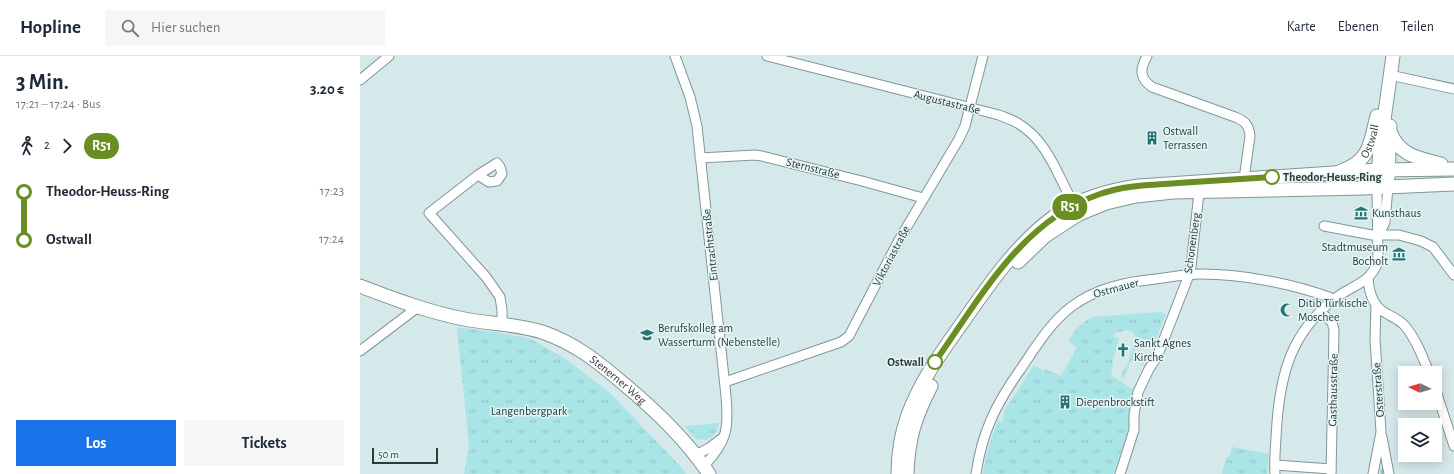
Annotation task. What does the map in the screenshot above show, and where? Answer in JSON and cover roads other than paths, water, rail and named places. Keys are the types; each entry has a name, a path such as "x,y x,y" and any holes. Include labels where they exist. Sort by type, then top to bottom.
{"main road":[{"path":"1383,179 1380,148 1393,56"},
{"name":"Ostwall","path":"1332,173 1351,167 1364,157 1369,147 1377,114 1388,90"},
{"path":"1383,179 1390,132 1388,90"},
{"path":"1390,132 1396,143 1406,154 1454,169"},
{"path":"1383,179 1392,176 1440,176 1454,169"},
{"name":"Ostwall","path":"907,474 908,452 913,427 924,399 944,365 999,287 1022,258 1045,236 1077,210 1101,194 1127,187 1332,173 1383,179"},
{"name":"Ostwall","path":"898,474 900,444 908,415 914,400 935,362 994,279 1019,249 1047,222 1077,210 1136,196 1277,189 1383,179"},
{"path":"1383,179 1454,184"},
{"name":"Stenerner Weg","path":"360,286 418,307 465,319 520,326 543,333 573,346 596,361 651,408 696,455 707,470"}],"street":[{"path":"360,80 389,56"},
{"name":"Eintrachtstraße","path":"675,56 694,111 697,126 728,419 724,437 707,470"},
{"name":"Augustastraße","path":"767,56 999,115 1020,124 1038,140 1047,153 1077,210"},
{"name":"Viktoriastraße","path":"725,382 841,342 849,336 899,240 959,139 965,126 983,56"},
{"path":"1147,56 1142,66 1141,74 1144,82 1152,87 1235,117 1246,124 1250,136 1244,179"},
{"path":"1390,76 1454,89"},
{"name":"Sternstraße","path":"700,158 755,155 762,156 923,198"},
{"path":"478,175 429,213 486,277 500,297 502,324"},
{"path":"1331,471 1275,469 1279,398 1284,373 1289,358 1305,328 1334,299 1368,279 1374,272 1378,262 1378,235 1385,222 1383,179"},
{"name":"Schonenberg","path":"1120,474 1134,430 1134,414 1138,392 1149,369 1157,357 1191,267 1199,192"},
{"path":"1324,226 1378,235 1399,235 1421,241 1433,247 1454,276"},
{"name":"Ostmauer","path":"976,474 982,441 990,420 1015,377 1039,342 1058,318 1077,303 1097,292 1129,282 1189,274 1217,274 1248,277 1318,293 1334,299"},
{"path":"1368,279 1371,294 1376,305 1397,318 1410,332 1426,366"},
{"name":"Osterstraße","path":"1373,474 1381,432 1375,339 1376,305"},
{"path":"360,351 418,307"},
{"name":"Gasthausstraße","path":"1320,312 1332,322 1334,330 1331,471"},
{"path":"1442,409 1454,446"},
{"path":"1381,432 1389,474"},
{"path":"696,455 724,437"}],"place":[{"name":"Ostwall Terrassen","path":"1152,138"},
{"name":"Theodor-Heuss-Ring","path":"1272,177"},
{"name":"Kunsthaus","path":"1361,213"},
{"name":"Stadtmuseum Bocholt","path":"1399,254"},
{"name":"Ditib Türkische Moschee","path":"1287,310"},
{"name":"Berufskolleg am Wasserturm (Nebenstelle)","path":"647,335"},
{"name":"Sankt Agnes Kirche","path":"1123,350"},
{"name":"Ostwall","path":"935,362"},
{"name":"Diepenbrockstift","path":"1065,402"}],"park label":[{"name":"Langenbergpark","path":"529,411"}]}
